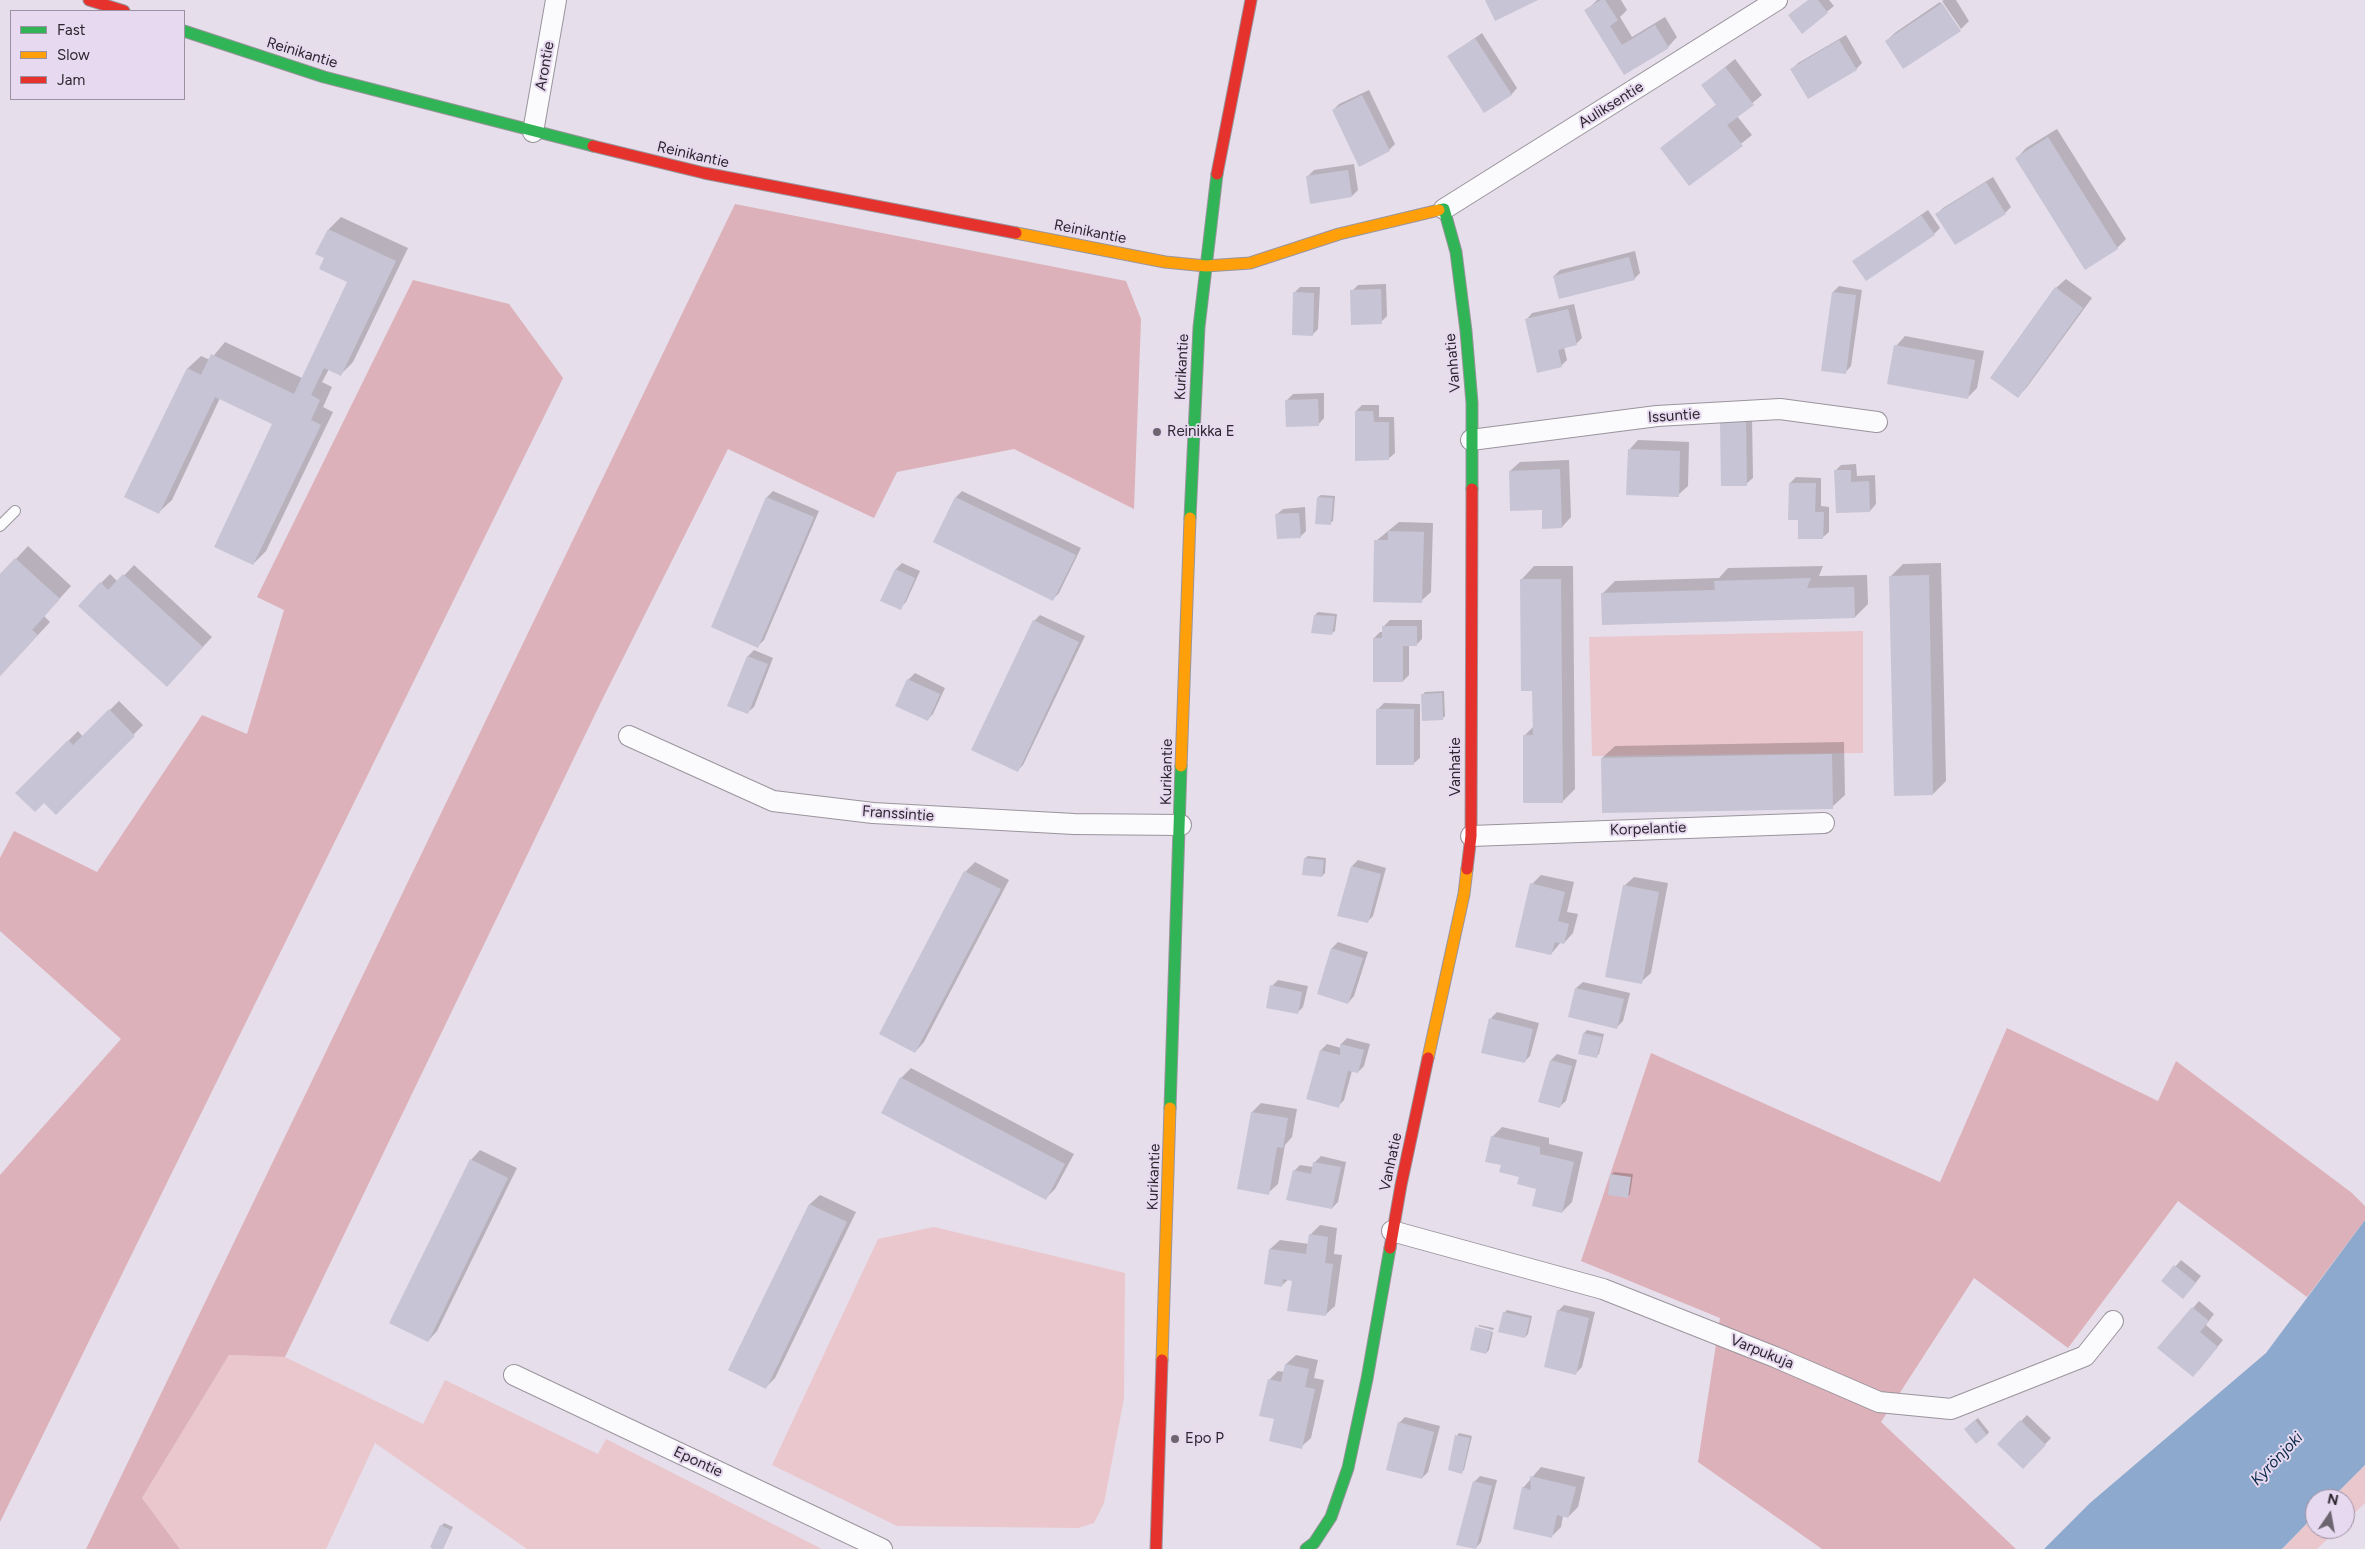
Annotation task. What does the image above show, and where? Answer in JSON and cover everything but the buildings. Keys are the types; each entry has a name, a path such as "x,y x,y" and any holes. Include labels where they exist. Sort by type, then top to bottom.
{"street":[{"path":"90,0 121,10"},
{"name":"Arontie","path":"534,132 556,0"},
{"name":"Kurikantie","path":"1156,1549 1181,825 1186,594 1199,327 1218,163 1252,0"},
{"name":"Auliksentie","path":"1444,209 1777,0"},
{"name":"Reinikantie","path":"185,31 324,76 534,132 704,173 1165,262 1206,266"},
{"path":"1206,266 1250,263 1339,234 1444,209"},
{"name":"Vanhatie","path":"1306,1549 1314,1543 1331,1517 1348,1468 1367,1379 1392,1231 1464,894 1471,836 1472,403 1466,331 1456,252 1444,209"},
{"name":"Issuntie","path":"1472,440 1657,416 1780,409 1877,422"},
{"name":"Franssintie","path":"629,736 773,801 882,814 1074,824 1181,825"},
{"name":"Korpelantie","path":"1471,836 1824,823"},
{"name":"Varpukuja","path":"1392,1231 1603,1289 1775,1357 1879,1402 1951,1409 2085,1356 2113,1321"},
{"name":"Epontie","path":"514,1375 882,1549"}],"lane":[{"path":"0,526 15,511"}],"shaded area":[{"path":"735,204 1126,281 1141,319 1134,509 1014,449 897,472 874,518 728,449 601,702 285,1357 229,1355 142,1498 180,1549 86,1549"},
{"path":"413,280 509,304 563,378 0,1522 0,1175 121,1039 0,931 0,858 14,831 97,872 202,715 247,734 284,610 257,597"},
{"path":"1863,631 1863,753 1592,756 1589,637"},
{"path":"2007,1028 2158,1101 2176,1061 2352,1193 2365,1206 2365,1220 2307,1297 2178,1201 2068,1348 1974,1278 1881,1422 2016,1549 1822,1549 1698,1462 1720,1318 1581,1261 1651,1053 1940,1182"},
{"path":"934,1227 1125,1273 1124,1398 1104,1503 1094,1523 1078,1528 897,1526 772,1465 878,1239"},
{"path":"229,1355 285,1357 423,1424 445,1380 598,1454 606,1439 822,1549 527,1549 375,1443 326,1549 180,1549 142,1498"},
{"path":"2365,1465 2365,1503 2355,1512 2355,1489 2341,1489"},
{"path":"2305,1525 2305,1539 2328,1539 2317,1549 2282,1549"}],"water":[{"name":"Kyrönjoki","path":"2365,1220 2365,1465 2341,1489 2305,1489 2305,1525 2282,1549 2044,1549 2090,1503 2266,1353"}],"traffic: fast":[{"path":"185,31 324,77 593,146"},
{"path":"1190,518 1199,327 1217,174"},
{"path":"1439,210 1444,209 1456,252 1466,331 1472,403 1472,489"},
{"path":"1170,1108 1181,766"},
{"path":"1306,1549 1314,1543 1331,1517 1348,1468 1367,1379 1390,1248"}],"traffic: slow":[{"path":"1016,233 1165,262 1206,266 1250,263 1339,234 1439,210"},
{"path":"1181,766 1190,518"},
{"path":"1428,1058 1464,894 1467,869"},
{"path":"1162,1360 1170,1108"}],"traffic: jam":[{"path":"89,0 121,10"},
{"path":"1217,174 1251,0"},
{"path":"593,146 704,173 1016,233"},
{"path":"1467,869 1471,836 1472,489"},
{"path":"1390,1248 1401,1185 1428,1058"},
{"path":"1156,1549 1162,1360"}],"place":[{"name":"Reinikka E","path":"1157,432"},
{"name":"Epo P","path":"1175,1439"}]}
